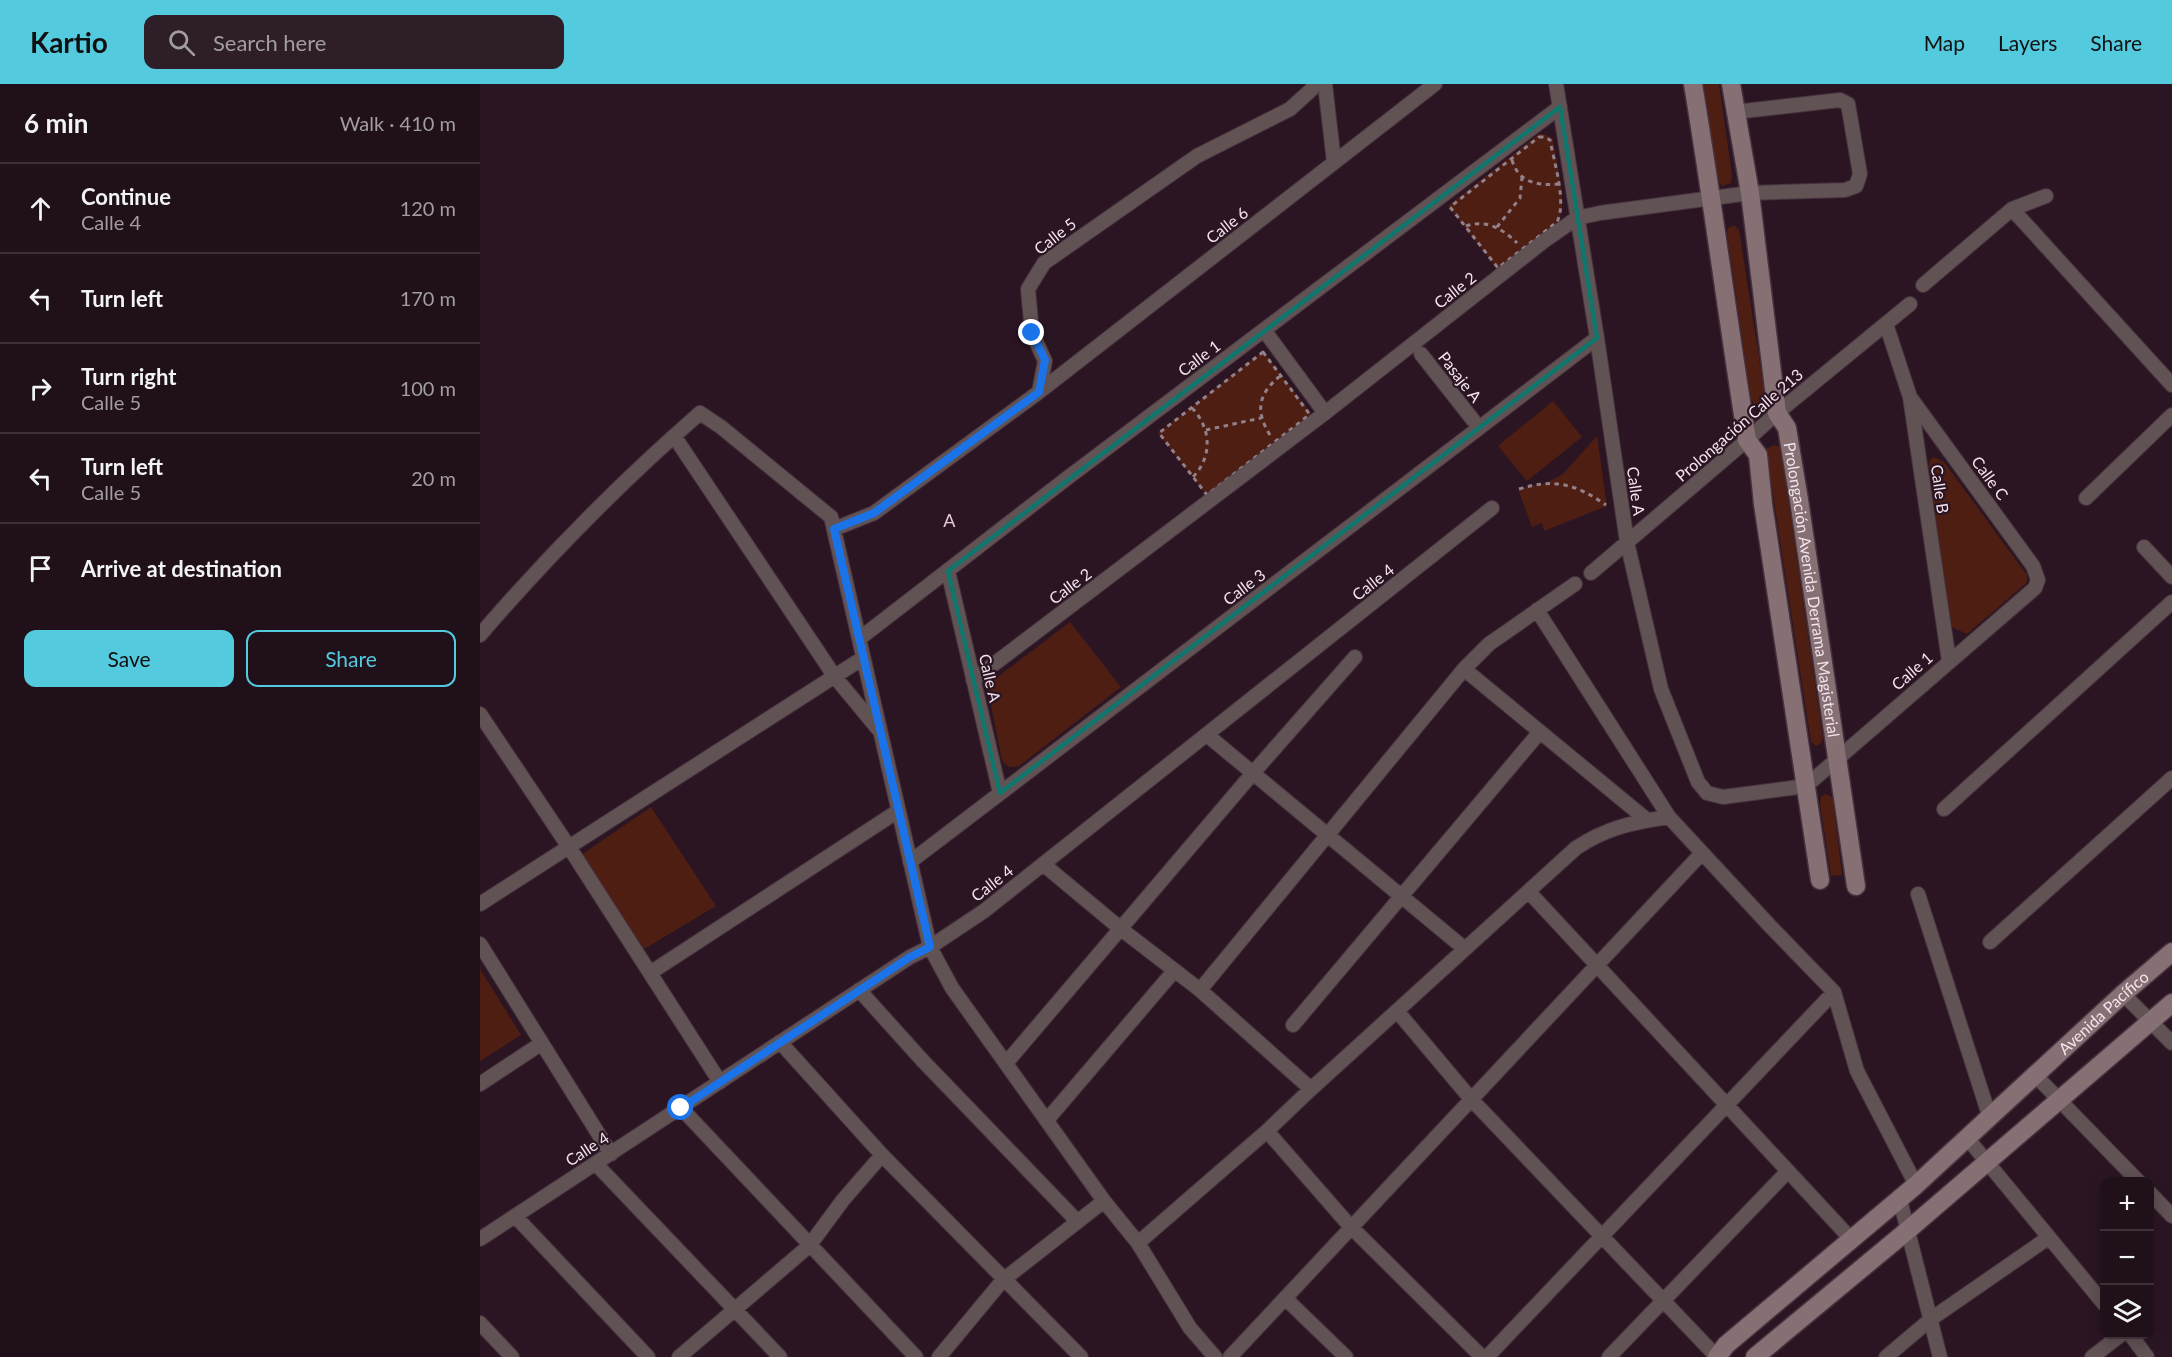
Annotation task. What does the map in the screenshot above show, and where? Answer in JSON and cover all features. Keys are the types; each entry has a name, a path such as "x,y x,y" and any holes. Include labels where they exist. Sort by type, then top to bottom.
{"street":[{"name":"Calle 5","path":"1039,392 1045,360 1032,333 1028,289 1044,262 1197,156 1290,109 1312,89 1314,84"},
{"path":"1325,84 1334,162"},
{"name":"Calle 6","path":"1039,392 1436,84"},
{"name":"Calle A","path":"1556,84 1627,542 1661,689 1698,782 1707,793 1723,796 1806,786"},
{"name":"Prolongación Avenida Derrama Magisterial","path":"1693,84 1712,197 1726,311 1747,440 1758,455 1763,504 1820,880"},
{"name":"Prolongación Avenida Derrama Magisterial","path":"1731,84 1750,193 1777,413 1787,428 1856,886"},
{"name":"Calle 2","path":"973,680 1577,218 1712,197 1750,193 1845,190 1856,186 1860,174 1848,104 1840,100 1735,112"},
{"name":"Calle 1","path":"859,639 1560,106"},
{"path":"1923,285 2012,209 2046,196"},
{"path":"2012,209 2172,385"},
{"name":"Prolongación Calle 213","path":"1591,573 1777,413 1910,304"},
{"name":"Calle B","path":"1886,324 1910,397 1949,661"},
{"path":"1264,330 1325,412"},
{"name":"Calle 3","path":"910,862 1597,338"},
{"name":"Pasaje A","path":"1421,354 1473,420"},
{"path":"834,529 874,513 1039,392"},
{"name":"Calle C","path":"1910,397 2033,566 2038,580"},
{"path":"480,635 590,517 700,413 721,427 831,517 930,947 952,988 1104,1201 1138,1243 1190,1328 1215,1357"},
{"path":"2086,498 2172,415"},
{"path":"674,436 835,677 880,731"},
{"name":"Calle 4","path":"480,1239 859,990 984,911 1492,508"},
{"path":"2144,547 2172,578"},
{"name":"Calle A","path":"948,571 1000,793"},
{"name":"Calle 1","path":"1806,786 2035,588 2038,580"},
{"path":"1200,990 1464,669 1489,644 1575,584"},
{"path":"1944,808 2172,602"},
{"path":"1537,610 1669,817 1834,992 1857,1071 1916,1185"},
{"path":"1007,1062 1355,657"},
{"path":"480,904 863,658"},
{"path":"1464,669 1647,820"},
{"path":"480,714 569,847 720,1082"},
{"path":"1293,1025 1539,733"},
{"path":"1207,735 1465,949"},
{"path":"1990,942 2172,778"},
{"path":"650,974 898,811"},
{"path":"1138,1243 1267,1131 1576,848 1597,834 1620,826 1669,817"},
{"path":"1230,1357 1702,853"},
{"path":"1043,864 1121,929 1200,990 1311,1089"},
{"path":"1529,892 1852,1240"},
{"path":"1918,894 1990,1118"},
{"path":"480,944 611,1154"},
{"name":"Avenida Pacífico","path":"1717,1357 1726,1345 1900,1200 2123,994 2172,952"},
{"path":"1047,1120 1174,971"},
{"path":"859,990 922,1061 1077,1221"},
{"path":"1267,1131 1352,1227 1484,1357 1834,992"},
{"path":"2123,994 2172,1043"},
{"name":"Avenida Pacífico","path":"1755,1357 1908,1230 2172,1003"},
{"path":"1397,1011 1471,1099 1717,1357"},
{"path":"480,1084 542,1042"},
{"path":"780,1042 882,1155 1081,1357"},
{"path":"2036,1076 2134,1177"},
{"path":"681,1108 916,1357"},
{"path":"1968,1139 2100,1299"},
{"path":"680,1357 809,1246 843,1200 882,1155"},
{"path":"596,1164 780,1357"},
{"path":"1609,1357 1788,1171"},
{"path":"2154,1197 2172,1216"},
{"path":"1900,1200 1940,1357"},
{"path":"939,1357 1003,1280 1104,1201"},
{"path":"515,1216 648,1357"},
{"path":"1886,1357 1931,1319 2048,1238"},
{"path":"1285,1298 1346,1357"},
{"path":"480,1323 512,1357"},
{"path":"2092,1357 2117,1339"},
{"path":"2133,1339 2147,1357"}],"path":[{"path":"1539,137 1550,140 1561,201 1560,215 1557,222 1498,268 1450,207 1511,159 1539,137"},
{"path":"1511,159 1522,177 1538,184 1558,184"},
{"path":"1497,227 1520,198 1522,177"},
{"path":"1466,226 1481,223 1497,227 1522,249"},
{"path":"1263,352 1309,415 1208,495 1159,434 1192,408 1263,352"},
{"path":"1276,441 1261,418 1262,399 1266,390 1281,375"},
{"path":"1192,408 1199,415 1208,440 1203,465 1193,477"},
{"path":"1206,430 1261,418"},
{"path":"1518,489 1557,483 1587,492 1606,505"}],"highlighted area":[{"path":"1560,107 1597,338 1000,793 948,571"}],"shaded area":[{"path":"1704,84 1719,84 1732,175 1731,183 1722,186 1718,181"},
{"path":"1539,134 1553,139 1562,193 1561,214 1558,223 1498,270 1448,206"},
{"path":"1734,225 1739,230 1765,396 1765,401 1758,405 1754,405 1751,399 1727,232 1728,228"},
{"path":"1263,351 1310,415 1207,496 1158,433"},
{"path":"1553,401 1582,437 1527,481 1498,446"},
{"path":"1597,436 1607,506 1544,531 1542,523 1532,527 1518,489 1546,483 1563,474"},
{"path":"1774,445 1780,447 1781,451 1823,739 1816,746 1811,742 1766,449"},
{"path":"1934,457 1944,462 2027,575 2027,582 2024,585 1967,634 1952,627 1928,468 1930,460"},
{"path":"1070,622 1121,687 1019,766 1007,766 1002,760 987,685"},
{"path":"1825,794 1832,797 1833,801 1842,875 1831,876 1820,803 1821,797"},
{"path":"651,807 716,906 644,949 581,855"},
{"path":"480,969 521,1035 480,1061"}],"district":[{"name":"A","path":"950,521"}],"route":[{"path":"681,1108 910,957 930,947 834,529 874,513 1039,392 1045,360 1032,333"}]}
